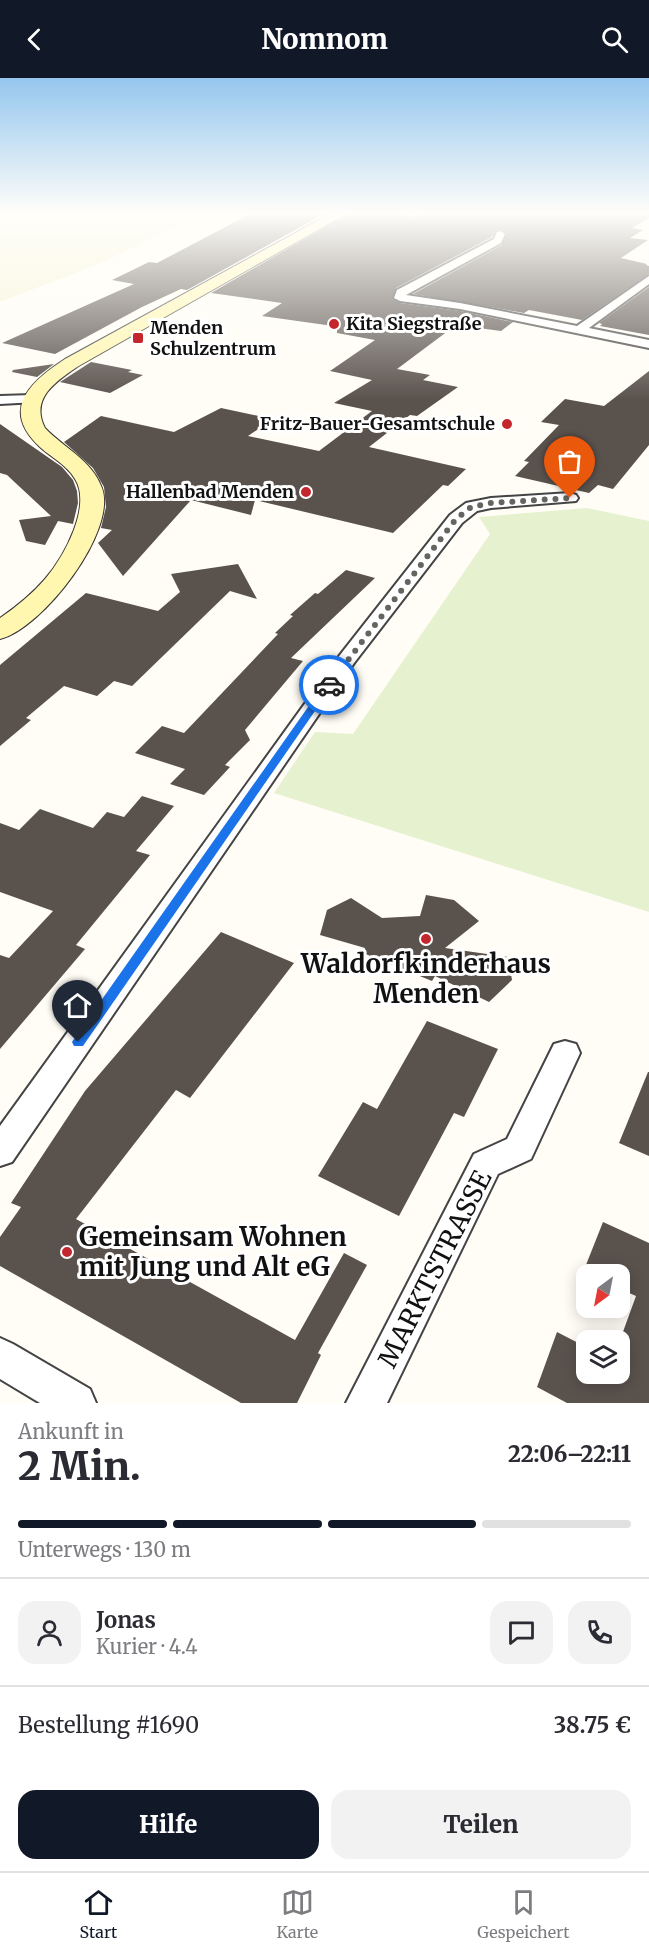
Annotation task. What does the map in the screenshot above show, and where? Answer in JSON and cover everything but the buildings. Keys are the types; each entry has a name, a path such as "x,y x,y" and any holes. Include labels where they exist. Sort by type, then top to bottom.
{"main road":[{"path":"0,632 19,618 56,583 87,525 93,507 92,490 87,478 35,428 29,414 32,399 38,387 71,363 228,276"}],"street":[{"path":"431,276 400,292 400,298 460,306 649,345"},
{"path":"579,330 649,279"},
{"path":"0,399 32,399"},
{"path":"0,1152 347,659 456,519 471,507 491,503 570,498"},
{"name":"MARKTSTRASSE","path":"366,1403 486,1164 519,1149 565,1053"},
{"path":"0,1357 76,1403"}],"shaded area":[{"path":"0,276 68,276 0,302"}],"green space":[{"path":"587,508 649,521 649,912 274,793 315,732 353,734 490,534 479,517"}],"way so far":[{"path":"329,685 456,519 471,507 491,503 570,498"}],"place":[{"name":"Kita Siegstraße","path":"334,324"},
{"name":"Menden Schulzentrum","path":"138,338"},
{"name":"Fritz-Bauer-Gesamtschule","path":"507,424"},
{"name":"Hallenbad Menden","path":"306,492"},
{"name":"Waldorfkinderhaus Menden","path":"426,939"},
{"name":"Gemeinsam Wohnen mit Jung und Alt eG","path":"67,1252"}],"route":[{"path":"78,1042 329,685"}]}
